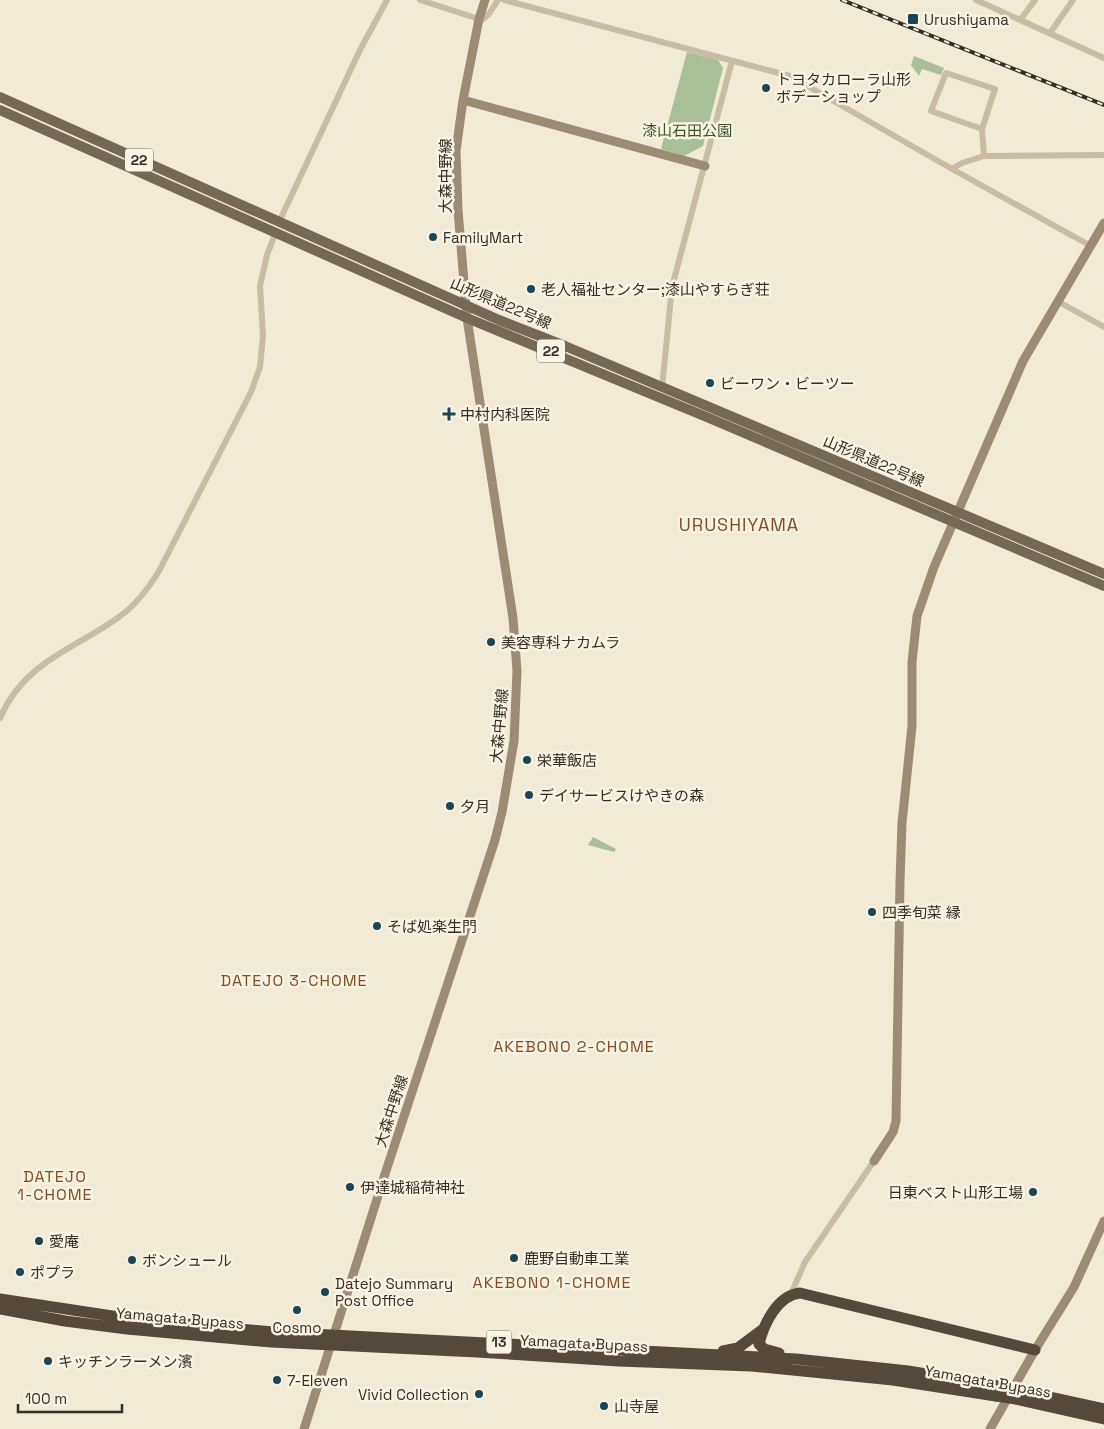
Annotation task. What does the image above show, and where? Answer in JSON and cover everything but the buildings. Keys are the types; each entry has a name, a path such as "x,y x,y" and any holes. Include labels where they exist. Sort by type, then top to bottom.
{"highway":[{"path":"622,1350 650,1348 719,1351 738,1348 762,1330 783,1300 790,1294 800,1293 1035,1350"},
{"name":"Yamagata Bypass","path":"0,1299 132,1320 273,1332 332,1340 619,1361 751,1366 893,1380 997,1391 1057,1403 1104,1409"},
{"name":"Yamagata Bypass","path":"0,1309 127,1329 332,1340 622,1350 796,1359 908,1372 997,1391"},
{"path":"762,1330 760,1344 764,1349 775,1353 812,1356 838,1364"},
{"name":"Yamagata Bypass","path":"1057,1403 1104,1419"}],"main road":[{"name":"山形県道22号線","path":"0,97 467,318 956,517 1104,574"},
{"name":"山形県道22号線","path":"0,110 662,388 956,517 1104,586"}],"street":[{"path":"0,718 12,694 22,682 48,661 119,617 141,598 160,571 251,392 260,366 263,336 260,286 267,255 278,227 360,50 386,0"},
{"path":"420,0 482,20 498,0"},
{"name":"大森中野線","path":"304,1429 492,849 502,812 514,741 517,671 513,618 467,318 458,210 456,151 478,19 485,0"},
{"path":"504,0 790,76 1091,246"},
{"path":"976,0 1104,58"},
{"path":"1020,19 1035,0"},
{"path":"1050,33 1073,0"},
{"path":"662,388 672,287 732,61"},
{"path":"982,129 931,111 946,73 995,89 982,129 984,156"},
{"path":"463,100 705,166"},
{"path":"952,169 962,163 984,156 1104,155"},
{"path":"790,1294 805,1262 893,1132 896,1121 902,823 912,726 912,662 918,616 924,594 1023,361 1104,223"},
{"path":"1059,302 1104,327"},
{"path":"990,1429 1074,1287 1104,1221"}],"green space":[{"name":"漆山石田公園","path":"687,52 718,60 723,68 703,146 684,156 661,149"},
{"path":"914,56 944,68 941,75 922,69 919,76 911,65"},
{"path":"593,837 616,849 614,852 588,845"}],"railway":[{"path":"842,0 1104,105"}],"place":[{"name":"Urushiyama","path":"913,19"},
{"name":"トヨタカローラ山形 ボデーショップ","path":"766,88"},
{"name":"FamilyMart","path":"433,237"},
{"name":"老人福祉センター;漆山やすらぎ荘","path":"531,289"},
{"name":"ビーワン・ビーツー","path":"710,383"},
{"name":"中村内科医院","path":"449,414"},
{"name":"美容専科ナカムラ","path":"491,642"},
{"name":"栄華飯店","path":"527,760"},
{"name":"デイサービスけやきの森","path":"529,795"},
{"name":"夕月","path":"450,806"},
{"name":"四季旬菜 縁","path":"872,912"},
{"name":"そば処楽生門","path":"377,926"},
{"name":"伊達城稲荷神社","path":"350,1187"},
{"name":"日東ベスト山形工場","path":"1033,1192"},
{"name":"愛庵","path":"39,1241"},
{"name":"鹿野自動車工業","path":"514,1258"},
{"name":"ボンシュール","path":"132,1260"},
{"name":"ポプラ","path":"20,1272"},
{"name":"Datejo Summary Post Office","path":"325,1292"},
{"name":"Cosmo","path":"297,1310"},
{"name":"キッチンラーメン濱","path":"48,1361"},
{"name":"7-Eleven","path":"277,1380"},
{"name":"Vivid Collection","path":"479,1394"},
{"name":"山寺屋","path":"604,1406"}],"district":[{"name":"URUSHIYAMA","path":"739,524"},
{"name":"DATEJO 3-CHOME","path":"294,980"},
{"name":"AKEBONO 2-CHOME","path":"574,1046"},
{"name":"DATEJO 1-CHOME","path":"55,1185"},
{"name":"AKEBONO 1-CHOME","path":"552,1282"}]}
